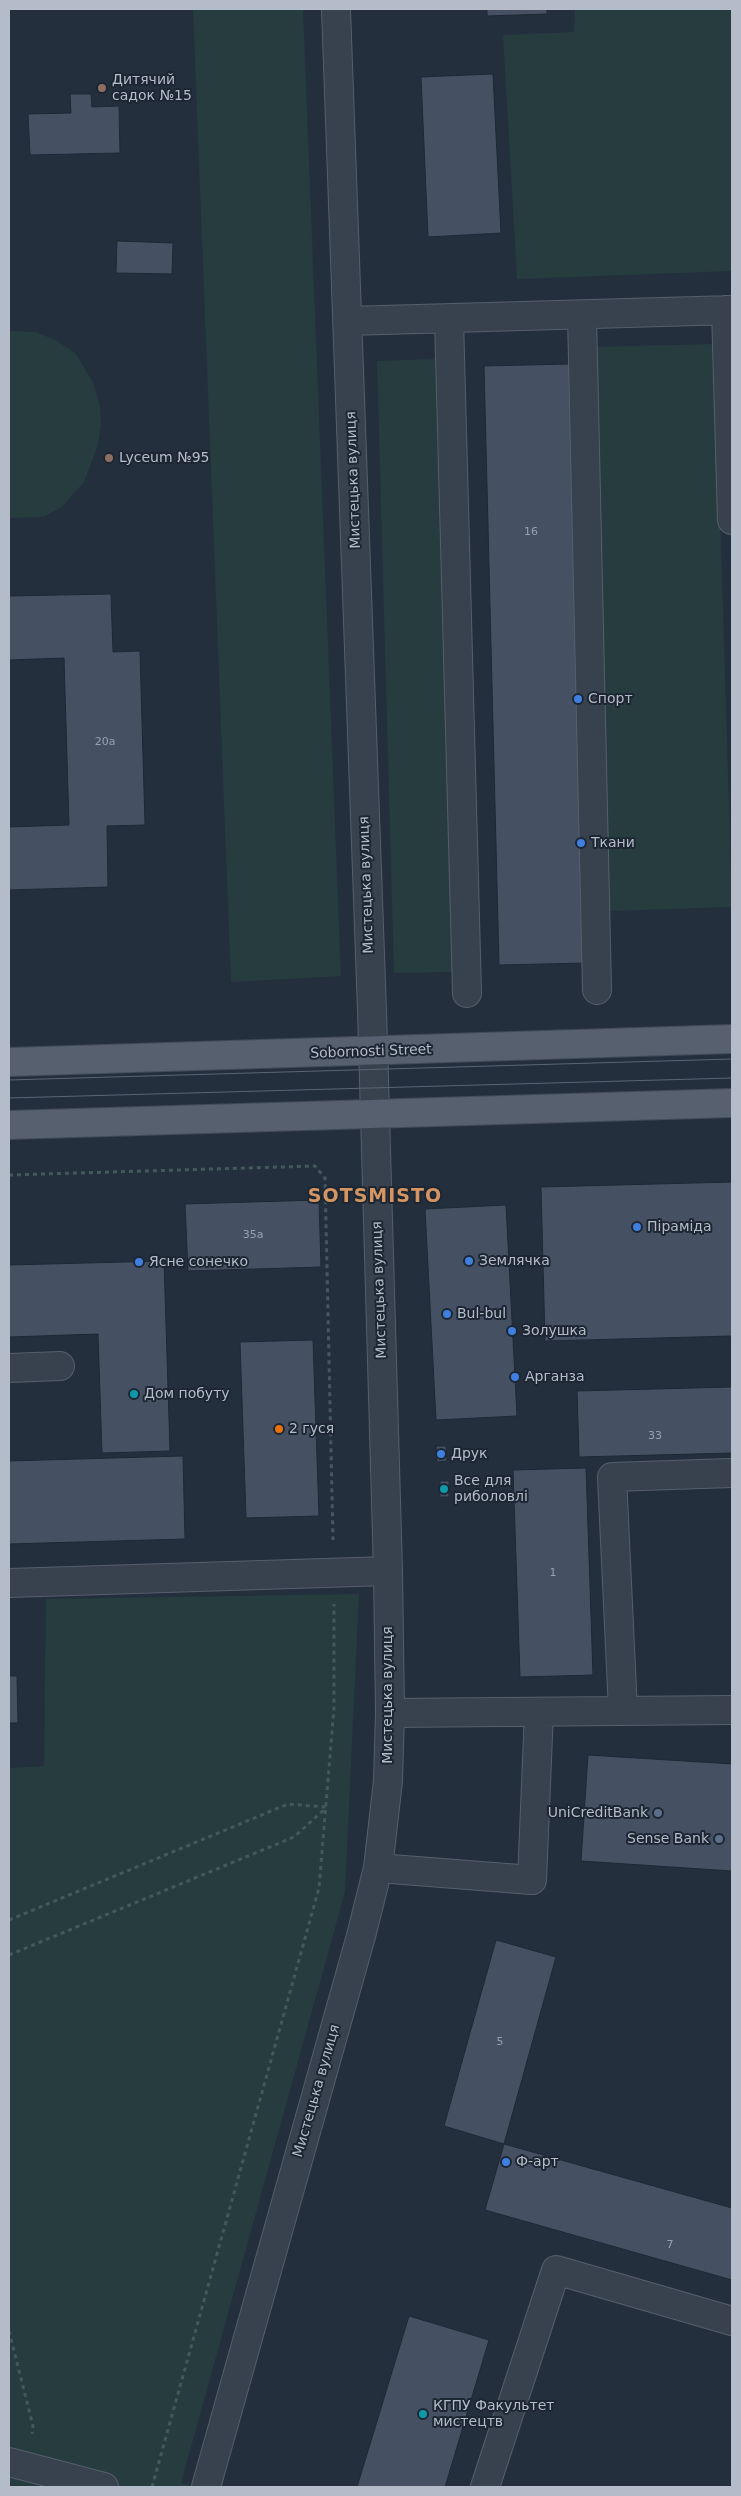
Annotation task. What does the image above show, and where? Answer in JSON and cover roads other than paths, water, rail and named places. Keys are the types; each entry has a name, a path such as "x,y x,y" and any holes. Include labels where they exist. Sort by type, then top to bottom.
{"main road":[{"name":"Sobornosti Street","path":"9,1062 373,1052 732,1039"},
{"path":"9,1125 732,1102"}],"street":[{"name":"Мистецька вулиця","path":"206,2487 378,1868 388,1781 390,1713 388,1571 375,1114 336,9"},
{"path":"348,321 729,310 732,520"},
{"path":"582,315 597,990"},
{"path":"449,319 467,993"},
{"path":"9,1368 60,1366"},
{"path":"623,1711 612,1477 732,1473"},
{"path":"9,1583 388,1571"},
{"path":"390,1713 732,1710"},
{"path":"378,1868 532,1880 539,1712"},
{"path":"485,2487 556,2270 732,2321"},
{"path":"16,2464 104,2487"}],"tram line":[{"path":"9,1080 732,1059"},
{"path":"9,1098 732,1078"}],"place":[{"name":"Дитячий садок №15","path":"102,88"},
{"name":"Lyceum №95","path":"109,458"},
{"name":"Спорт","path":"578,699"},
{"name":"Ткани","path":"581,843"},
{"name":"Піраміда","path":"637,1227"},
{"name":"Землячка","path":"469,1261"},
{"name":"Ясне сонечко","path":"139,1262"},
{"name":"Bul-bul","path":"447,1314"},
{"name":"Золушка","path":"512,1331"},
{"name":"Арганза","path":"515,1377"},
{"name":"Дом побуту","path":"134,1394"},
{"name":"2 гуся","path":"279,1429"},
{"name":"Друк","path":"441,1454"},
{"name":"Все для риболовлі","path":"444,1489"},
{"name":"UniCreditBank","path":"658,1813"},
{"name":"Sense Bank","path":"719,1839"},
{"name":"Ф-арт","path":"506,2162"},
{"name":"КГПУ Факультет мистецтв","path":"423,2414"}],"district":[{"name":"SOTSMISTO","path":"375,1197"}]}
